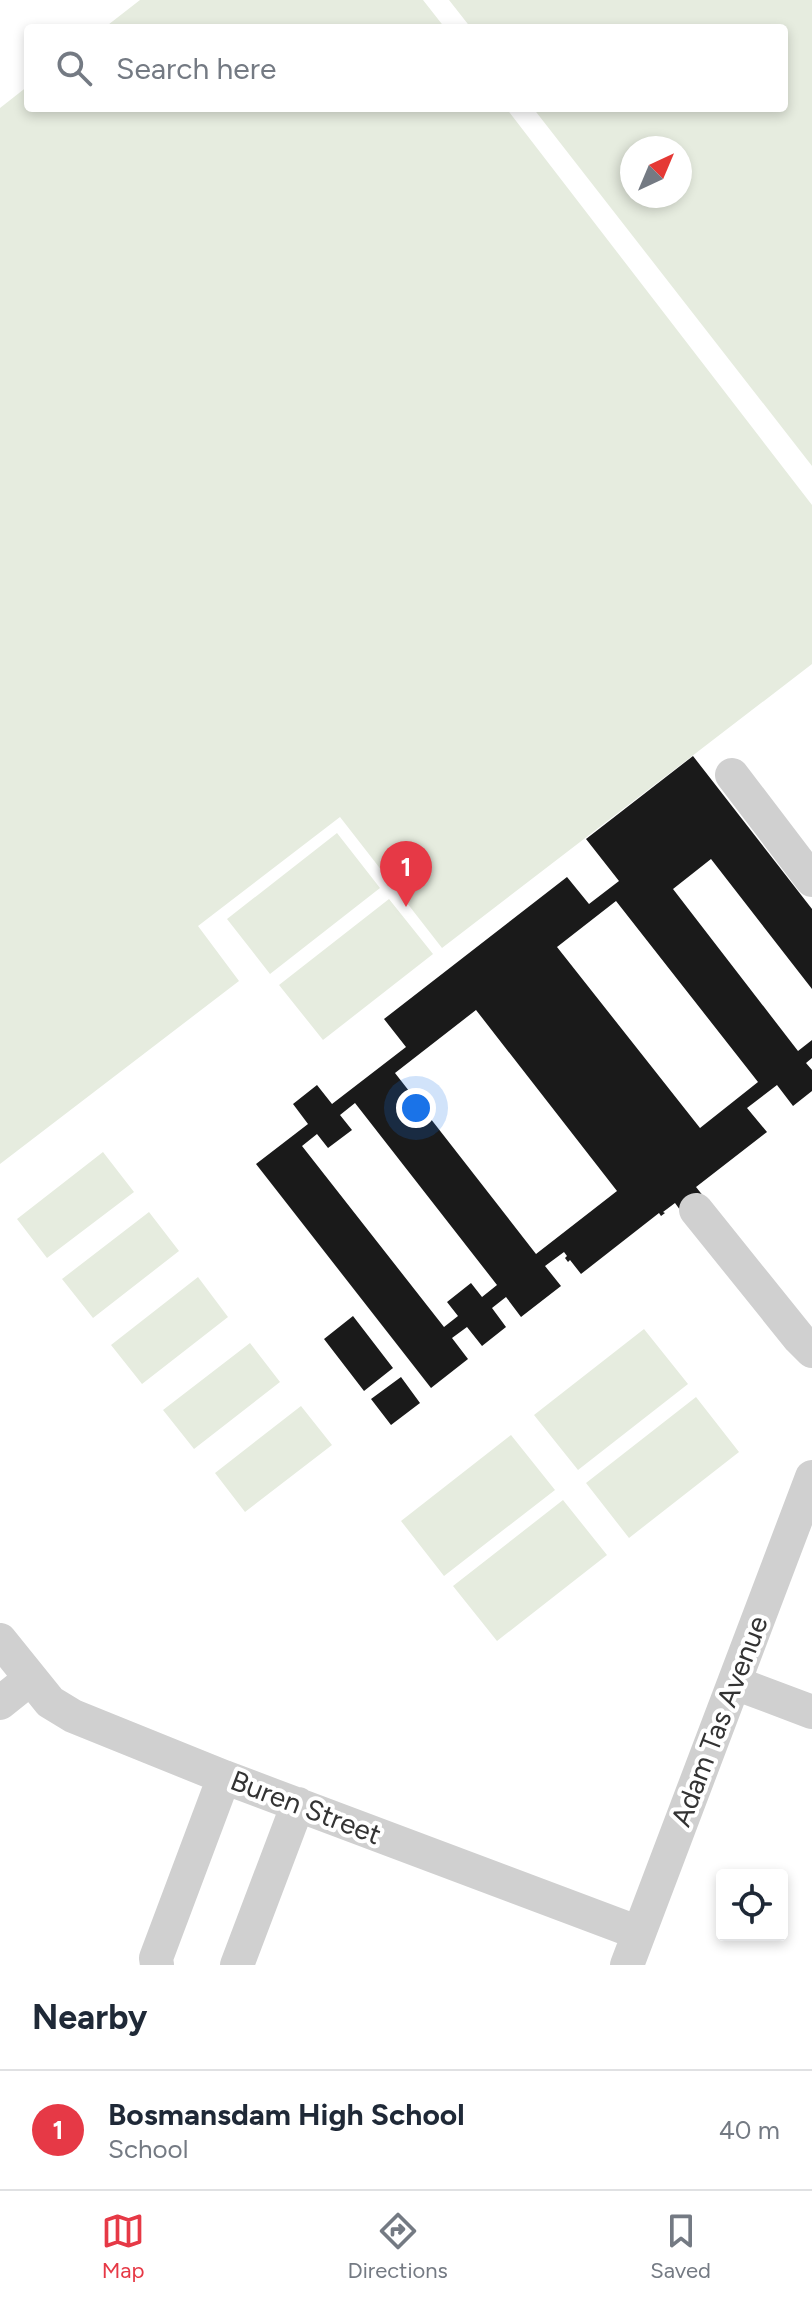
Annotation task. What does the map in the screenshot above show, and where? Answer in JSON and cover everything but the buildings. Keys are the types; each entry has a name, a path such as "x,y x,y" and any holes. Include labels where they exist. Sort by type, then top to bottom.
{"street":[{"path":"732,775 812,880"},
{"path":"696,1210 812,1351"},
{"name":"Adam Tas Avenue","path":"627,1965 812,1477"},
{"name":"Buren Street","path":"0,1640 50,1702 62,1711 224,1777 639,1933"},
{"path":"0,1703 30,1679"},
{"path":"735,1683 812,1712"},
{"path":"157,1965 156,1958 224,1777"},
{"path":"237,1965 298,1804"}],"shaded area":[{"path":"140,0 423,0 442,24 109,24"},
{"path":"449,0 812,0 812,466 536,112 788,112 788,24 468,24"},
{"path":"24,89 24,112 509,112 812,505 812,664 442,948 340,817 198,926 239,981 0,1164 0,108"},
{"path":"337,833 380,888 270,974 227,919"},
{"path":"389,899 433,954 323,1040 279,985"},
{"path":"103,1152 134,1192 47,1258 17,1219"},
{"path":"149,1212 179,1251 93,1318 62,1279"},
{"path":"198,1277 228,1317 142,1384 111,1345"},
{"path":"644,1329 688,1384 578,1470 534,1415"},
{"path":"250,1343 280,1382 194,1449 163,1410"},
{"path":"696,1397 739,1452 629,1538 586,1483"},
{"path":"301,1406 332,1445 245,1512 215,1473"},
{"path":"511,1435 555,1490 444,1576 401,1521"},
{"path":"563,1500 607,1555 497,1641 453,1586"}],"place":[{"name":"Bosmansdam High School","path":"406,907"}]}
